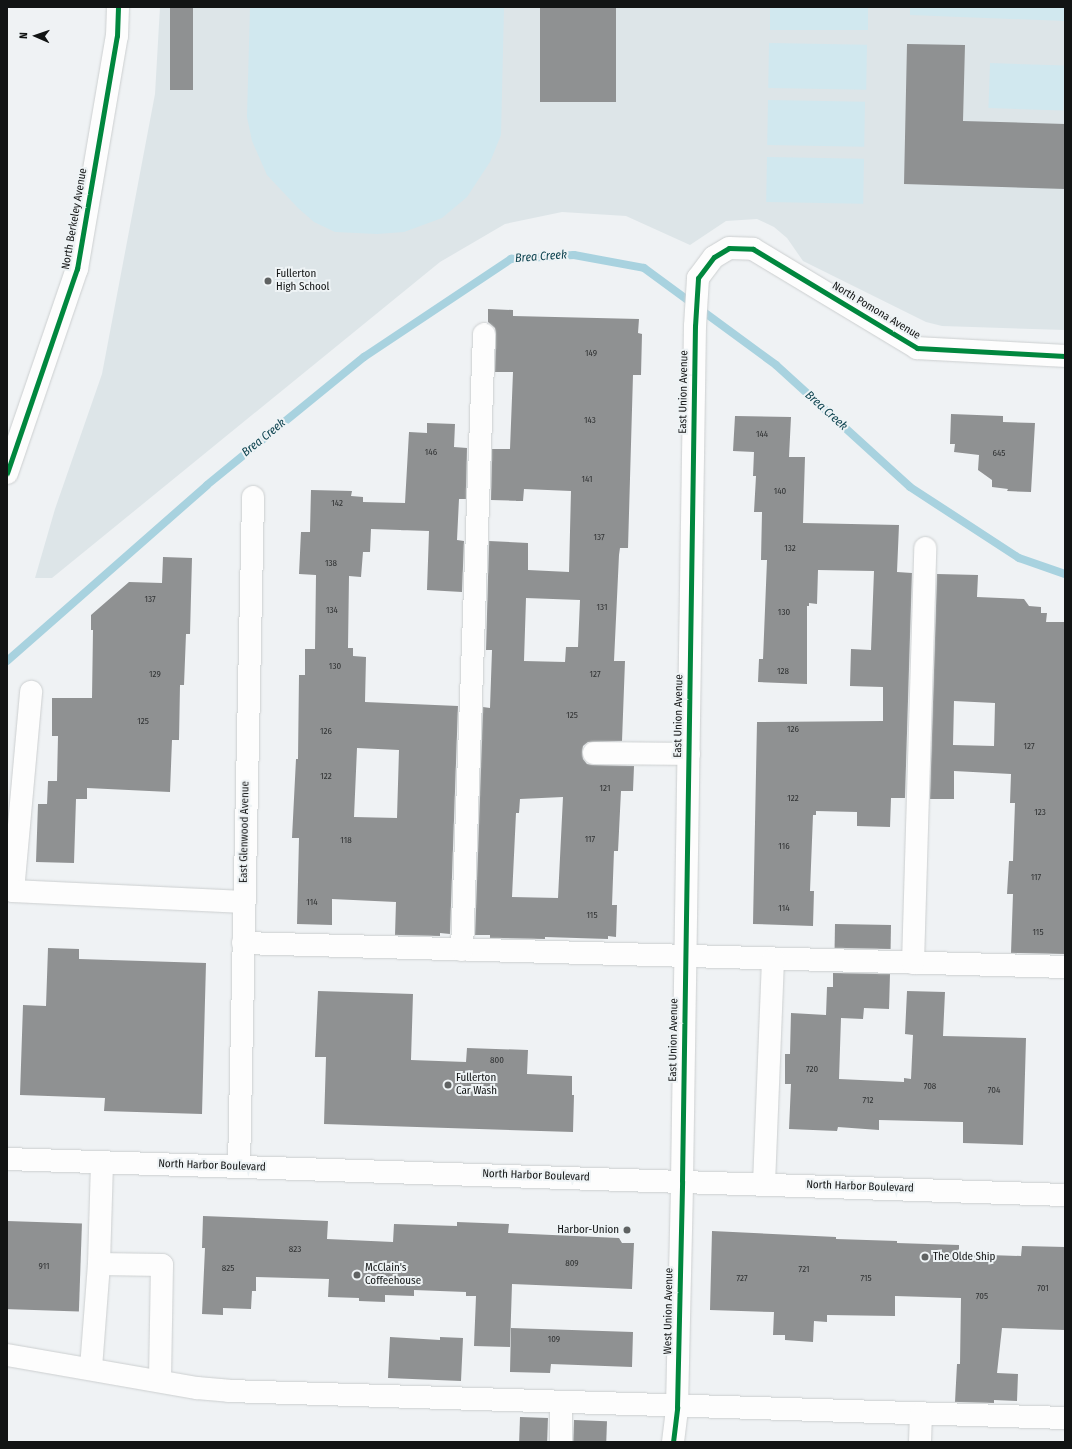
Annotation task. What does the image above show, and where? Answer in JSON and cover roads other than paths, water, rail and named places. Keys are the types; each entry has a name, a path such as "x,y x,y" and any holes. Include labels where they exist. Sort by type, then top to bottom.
{"street":[{"name":"North Berkeley Avenue","path":"7,473 77,269 117,36 118,7"},
{"name":"North Pomona Avenue","path":"714,257 729,248 753,249 917,348 1065,356"},
{"name":"East Union Avenue","path":"682,1181 695,326 698,278 714,257"},
{"path":"462,950 484,334"},
{"name":"East Glenwood Avenue","path":"239,1167 252,497"},
{"path":"913,963 925,548"},
{"path":"31,692 10,890 244,902"},
{"path":"594,753 689,754"},
{"path":"243,943 1065,967"},
{"path":"764,1184 772,959"},
{"name":"North Harbor Boulevard","path":"7,1159 1065,1195"},
{"path":"91,1368 99,1264 102,1162"},
{"name":"West Union Avenue","path":"673,1442 677,1406 682,1181"},
{"path":"99,1264 162,1265 160,1380"},
{"path":"7,1355 91,1368 197,1388 229,1384 359,1387 562,1402 1065,1418"},
{"path":"561,1442 562,1402"},
{"path":"920,1442 922,1414"}],"waterway":[{"name":"Brea Creek","path":"7,661 207,485 364,357 511,259 574,255 644,268 776,365 910,487 1019,558 1065,574"}],"place":[{"name":"Fullerton High School","path":"268,281"},
{"name":"Fullerton Car Wash","path":"448,1085"},
{"name":"Harbor-Union","path":"627,1230"},
{"name":"The Olde Ship","path":"925,1257"},
{"name":"McClain's Coffeehouse","path":"357,1275"}]}
